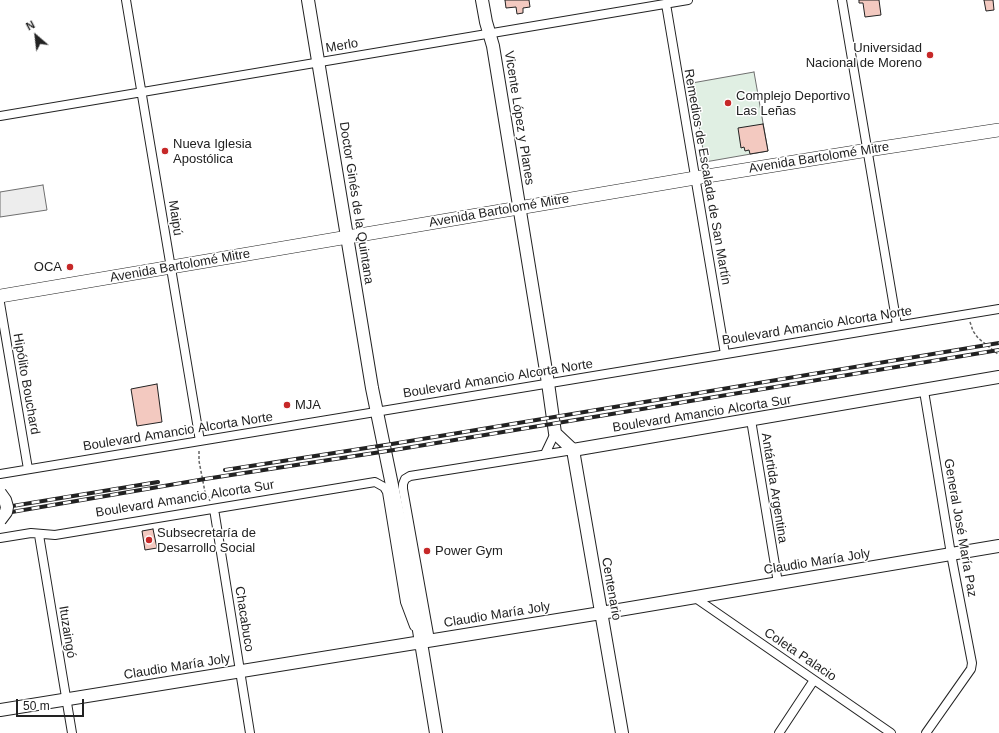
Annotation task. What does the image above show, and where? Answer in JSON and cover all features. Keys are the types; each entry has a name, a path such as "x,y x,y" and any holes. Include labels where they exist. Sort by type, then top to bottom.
{"main road":[{"name":"Avenida Bartolomé Mitre","path":"0,296 695,178 999,130"}],"street":[{"name":"Maipú","path":"126,0 200,441"},
{"name":"Doctor Ginés de la Quintana","path":"308,0 377,412 425,641 436,733"},
{"name":"Vicente López y Planes","path":"482,0 492,46 555,433"},
{"name":"Merlo","path":"0,116 688,0"},
{"path":"842,0 897,325"},
{"name":"Remedios de Escalada de San Martín","path":"666,4 725,354"},
{"name":"Hipólito Bouchard","path":"0,303 28,469"},
{"name":"Boulevard Amancio Alcorta Norte","path":"0,474 999,308"},
{"name":"Boulevard Amancio Alcorta Sur","path":"425,641 403,489 405,479 410,476 999,378"},
{"name":"General José María Paz","path":"924,391 951,554 972,662 971,669 926,733"},
{"name":"Antártida Argentina","path":"751,420 778,583"},
{"path":"545,454 555,433 573,450"},
{"name":"Centenario","path":"573,450 622,733"},
{"name":"Boulevard Amancio Alcorta Sur","path":"0,538 31,532 40,535 55,535 375,482 384,487 387,492 405,602 425,641"},
{"path":"0,493 7,507 6,512 0,520"},
{"name":"Chacabuco","path":"214,509 250,733"},
{"name":"Ituzaingó","path":"40,535 72,733"},
{"name":"Claudio María Joly","path":"0,710 240,670 601,613 999,546"},
{"name":"Coleta Palacio","path":"694,597 891,733"},
{"path":"779,733 814,680"}],"path":[{"path":"967,314 973,331 978,338 999,355"},
{"path":"200,441 199,461 205,492 214,509"}],"green space":[{"name":"Complejo Deportivo Las Leñas","path":"754,72 768,151 705,162 692,83"}],"shaded area":[{"path":"43,185 47,210 0,217 0,192"}],"building":[{"path":"505,0 529,0 530,7 523,8 523,13 517,14 516,7 506,8"},
{"path":"859,0 879,0 881,15 865,17 863,3 859,3"},
{"path":"984,0 993,0 994,10 986,11"},
{"path":"763,124 768,151 750,154 749,150 745,151 744,147 741,148 738,128"},
{"path":"157,384 162,422 137,426 131,389"},
{"name":"Subsecretaría de Desarrollo Social","path":"153,529 157,548 145,550 142,531"}],"railway":[{"path":"225,470 392,444 999,343"},
{"path":"0,514 205,479 394,450 999,350"},
{"path":"0,508 158,482"}],"place":[{"name":"Universidad Nacional de Moreno","path":"930,55"},
{"name":"Complejo Deportivo Las Leñas","path":"728,103"},
{"name":"Nueva Iglesia Apostólica","path":"165,151"},
{"name":"OCA","path":"70,267"},
{"name":"MJA","path":"287,405"},
{"name":"Subsecretaría de Desarrollo Social","path":"149,540"},
{"name":"Power Gym","path":"427,551"}]}
